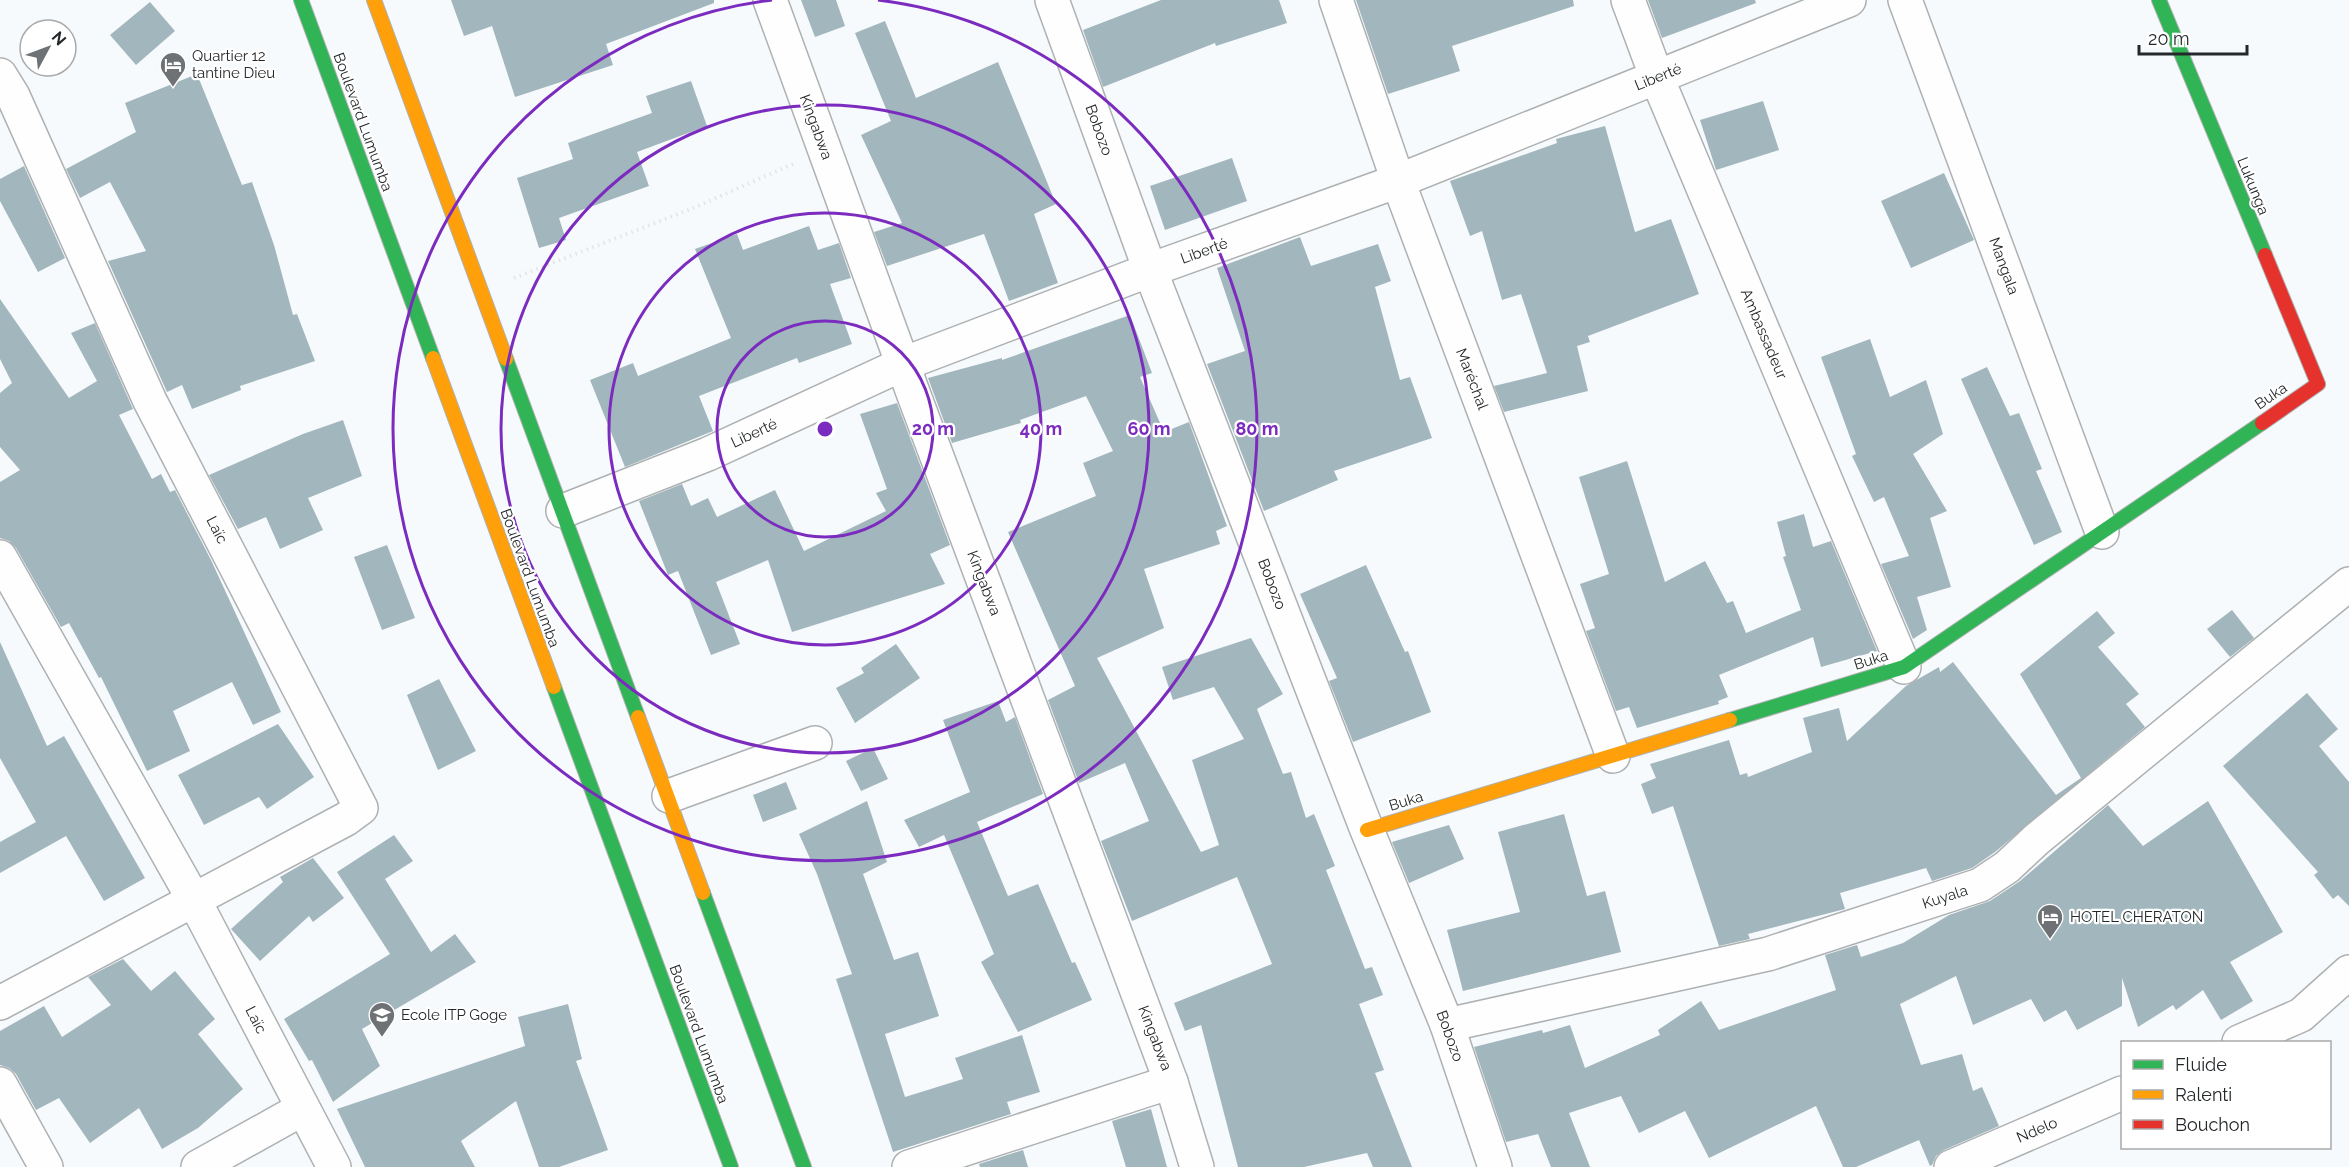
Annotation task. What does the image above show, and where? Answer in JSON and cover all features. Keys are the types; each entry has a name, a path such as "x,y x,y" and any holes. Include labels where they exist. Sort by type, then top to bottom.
{"main road":[{"name":"Boulevard Lumumba","path":"301,0 731,1167"},
{"path":"374,0 804,1167"},
{"name":"Lukunga","path":"2159,0 2318,384"},
{"name":"Buka","path":"1367,830 1905,667 2318,384"}],"street":[{"name":"Kingabwa","path":"770,0 1171,1082 1197,1167"},
{"name":"Bobozo","path":"1052,0 1150,270 1367,830 1447,1025 1496,1167"},
{"name":"Maréchal","path":"1336,0 1398,181 1613,756"},
{"name":"Ambassadeur","path":"1628,0 1657,78 1905,667"},
{"name":"Liberté","path":"563,511 708,454 903,364 1150,270 1398,181 1849,0"},
{"name":"Mangala","path":"1905,0 2102,532"},
{"name":"Laïc","path":"0,75 14,96 150,401 361,808 346,819 0,1003"},
{"name":"Laïc","path":"0,557 194,900 334,1167"},
{"name":"Kuyala","path":"1447,1025 1768,954 1980,885 2007,867 2037,839 2349,584"},
{"path":"669,796 815,743"},
{"path":"2241,1041 2301,1015 2343,987"},
{"path":"909,1167 1171,1082"},
{"path":"0,1084 46,1167"},
{"name":"Ndelo","path":"1951,1167 2121,1093"},
{"path":"198,1167 302,1109"}],"path":[{"path":"482,290 691,210 824,149"}],"building":[{"path":"451,0 714,0 714,3 606,44 613,65 515,97 492,26 464,36"},
{"path":"801,0 836,0 845,26 815,37"},
{"path":"1161,0 1279,0 1287,23 1216,46 1215,43 1103,87 1083,30"},
{"path":"1356,0 1573,0 1574,6 1452,46 1460,71 1388,94"},
{"path":"1648,0 1755,0 1756,3 1662,38"},
{"path":"150,2 175,31 136,65 110,35"},
{"path":"885,21 916,98 998,62 1056,204 1034,214 1058,283 1009,301 984,234 887,266 874,232 902,223 861,135 891,121 855,33"},
{"path":"197,74 242,185 252,182 274,245 293,315 297,314 315,361 240,386 241,390 192,409 182,385 167,392 108,261 146,251 110,182 80,198 66,169 136,132 125,103"},
{"path":"691,81 707,126 637,152 649,186 559,218 566,240 539,248 517,178 573,159 568,143 652,113 646,96"},
{"path":"1763,101 1779,150 1716,170 1700,120"},
{"path":"1605,126 1635,232 1671,219 1699,294 1588,336 1590,342 1577,346 1588,391 1504,412 1494,386 1547,373 1521,294 1502,300 1482,231 1470,236 1450,181 1557,143 1556,139"},
{"path":"1232,158 1247,201 1165,230 1150,186"},
{"path":"24,166 65,258 38,272 0,201 0,179"},
{"path":"1944,173 1974,240 1911,268 1881,201"},
{"path":"809,226 818,250 839,243 851,278 830,284 852,344 799,363 797,358 699,396 713,431 625,467 590,380 633,363 638,376 731,338 695,249 737,234 743,250"},
{"path":"1300,237 1311,266 1378,244 1391,281 1375,287 1400,380 1410,377 1432,438 1334,471 1338,480 1264,511 1207,364 1245,351 1217,268"},
{"path":"0,299 69,398 97,381 71,333 95,323 133,409 119,415 152,479 161,474 170,492 175,490 211,560 281,712 253,725 232,682 173,711 190,751 147,771 101,677 99,678 69,623 61,627 16,548 9,541 0,538 0,482 20,470 0,447 0,393 12,383 0,359"},
{"path":"1130,315 1152,373 1140,377 1164,432 1189,422 1227,526 1216,531 1220,544 1144,569 1164,628 1097,658 1201,852 1219,845 1192,760 1244,739 1214,687 1173,700 1162,667 1251,638 1283,694 1257,709 1283,774 1291,772 1306,818 1314,814 1335,866 1326,870 1365,969 1372,967 1383,995 1359,1004 1384,1070 1375,1073 1412,1167 1373,1167 1367,1153 1304,1167 1238,1167 1201,1025 1185,1031 1174,1003 1272,964 1237,877 1132,921 1101,841 1149,821 1125,763 1079,783 1048,700 1075,686 1008,532 1096,496 1083,463 1113,451 1086,396 1020,420 1021,423 952,443 928,378 1002,358 1002,360"},
{"path":"1870,339 1890,397 1926,380 1943,434 1913,454 1947,511 1930,518 1951,587 1917,597 1927,630 1913,639 1881,564 1909,556 1884,497 1874,502 1852,456 1856,454 1821,357"},
{"path":"1987,367 2010,416 2019,413 2042,469 2036,471 2062,532 2034,545 1961,379"},
{"path":"897,403 950,545 930,554 945,584 792,632 768,560 716,582 740,644 711,655 678,571 668,575 639,501 682,484 691,506 708,498 717,517 775,490 804,551 886,511 876,493 887,489 860,414"},
{"path":"343,420 362,476 308,498 323,530 280,549 266,517 238,529 209,475 303,434"},
{"path":"1627,461 1665,582 1705,561 1727,603 1733,601 1746,633 1801,610 1783,557 1786,556 1777,522 1804,514 1813,547 1831,541 1877,651 1821,667 1813,637 1719,675 1728,697 1718,701 1719,704 1637,728 1629,707 1616,711 1586,631 1595,628 1580,584 1609,574 1579,477"},
{"path":"387,545 415,618 382,630 354,557"},
{"path":"1366,565 1405,652 1408,651 1431,712 1353,742 1329,681 1337,678 1300,594"},
{"path":"2232,610 2254,638 2230,657 2207,629"},
{"path":"2097,611 2115,633 2098,647 2139,694 2126,704 2145,727 1995,852 1972,868 1932,881 1926,868 1840,893 1845,909 1748,934 1750,939 1719,946 1673,806 1652,814 1641,784 1656,778 1650,764 1729,740 1740,775 1747,773 1748,777 1812,752 1803,718 1839,708 1847,741 1906,686 1939,667 1940,672 1953,662 2056,795 2081,778 2020,674"},
{"path":"0,642 47,746 64,736 145,878 104,901 66,836 0,873 0,842 36,822 0,758"},
{"path":"896,644 920,678 855,723 836,688 864,673 861,668"},
{"path":"439,679 476,751 438,770 407,695"},
{"path":"2307,693 2338,729 2319,746 2349,782 2349,906 2338,895 2333,899 2314,875 2318,872 2223,766"},
{"path":"998,701 1006,722 1015,717 1043,794 977,822 1008,896 1038,884 1072,963 1075,962 1092,1000 1018,1032 981,962 994,954 944,835 919,847 904,820 970,792 943,720"},
{"path":"278,724 314,777 267,809 259,797 204,825 178,775"},
{"path":"873,748 888,779 861,791 846,761"},
{"path":"786,782 797,809 763,822 753,795"},
{"path":"867,801 887,862 863,874 894,960 918,952 939,1016 885,1034 905,1097 963,1079 955,1058 1022,1035 1040,1092 1007,1102 1011,1114 893,1152 836,979 852,974 817,874 799,834"},
{"path":"2208,801 2283,932 2230,962 2253,1001 2221,1020 2203,990 2176,1010 2173,1005 2138,1027 2122,978 2122,1006 2077,1030 2066,1010 2044,1022 2031,999 1973,1025 1956,976 1900,1004 1921,1065 1962,1054 1973,1091 1982,1087 1999,1126 1944,1150 1936,1156 1930,1166 1919,1140 1856,1167 1843,1167 1816,1106 1709,1158 1685,1111 1639,1133 1621,1096 1569,1113 1590,1167 1551,1167 1538,1134 1506,1142 1474,1047 1570,1025 1585,1068 1660,1035 1658,1030 1701,1001 1719,1030 1836,990 1825,955 1857,945 1861,957 1903,943 1949,915 1990,901 2020,881 2108,805 2143,846"},
{"path":"1564,814 1587,896 1605,891 1621,952 1463,991 1447,930 1520,912 1498,832"},
{"path":"1449,825 1464,859 1409,883 1392,842"},
{"path":"394,835 413,861 385,879 431,952 455,934 476,962 362,1029 380,1066 333,1102 312,1060 309,1061 284,1019 390,954 337,872"},
{"path":"313,858 344,898 313,922 309,916 260,961 231,929 283,882 280,877"},
{"path":"123,959 151,991 175,971 215,1019 198,1034 243,1089 198,1128 162,1149 139,1108 90,1143 59,1098 36,1110 16,1074 0,1065 0,1031 44,1006 62,1037 111,1005 88,977"},
{"path":"568,1004 582,1059 576,1061 608,1150 559,1167 539,1167 516,1101 461,1141 475,1167 365,1167 337,1109 525,1046 518,1017"},
{"path":"1151,1109 1167,1167 1126,1167 1112,1121"},
{"path":"1023,1150 1028,1167 980,1167 979,1164"}],"traffic: fast":[{"path":"301,0 433,358"},
{"path":"2159,0 2265,255"},
{"path":"506,359 638,717"},
{"path":"1730,720 1904,667 2262,423"},
{"path":"554,687 731,1167"},
{"path":"703,893 804,1167"}],"traffic: slow":[{"path":"374,0 506,359"},
{"path":"433,358 554,687"},
{"path":"638,717 703,893"},
{"path":"1367,830 1730,720"}],"traffic: jam":[{"path":"2262,423 2318,384 2265,255"}],"place":[{"name":"Quartier 12 tantine Dieu","path":"173,88"},
{"name":"HOTEL CHERATON","path":"2050,940"},
{"name":"Ecole ITP Goge","path":"382,1038"}]}
